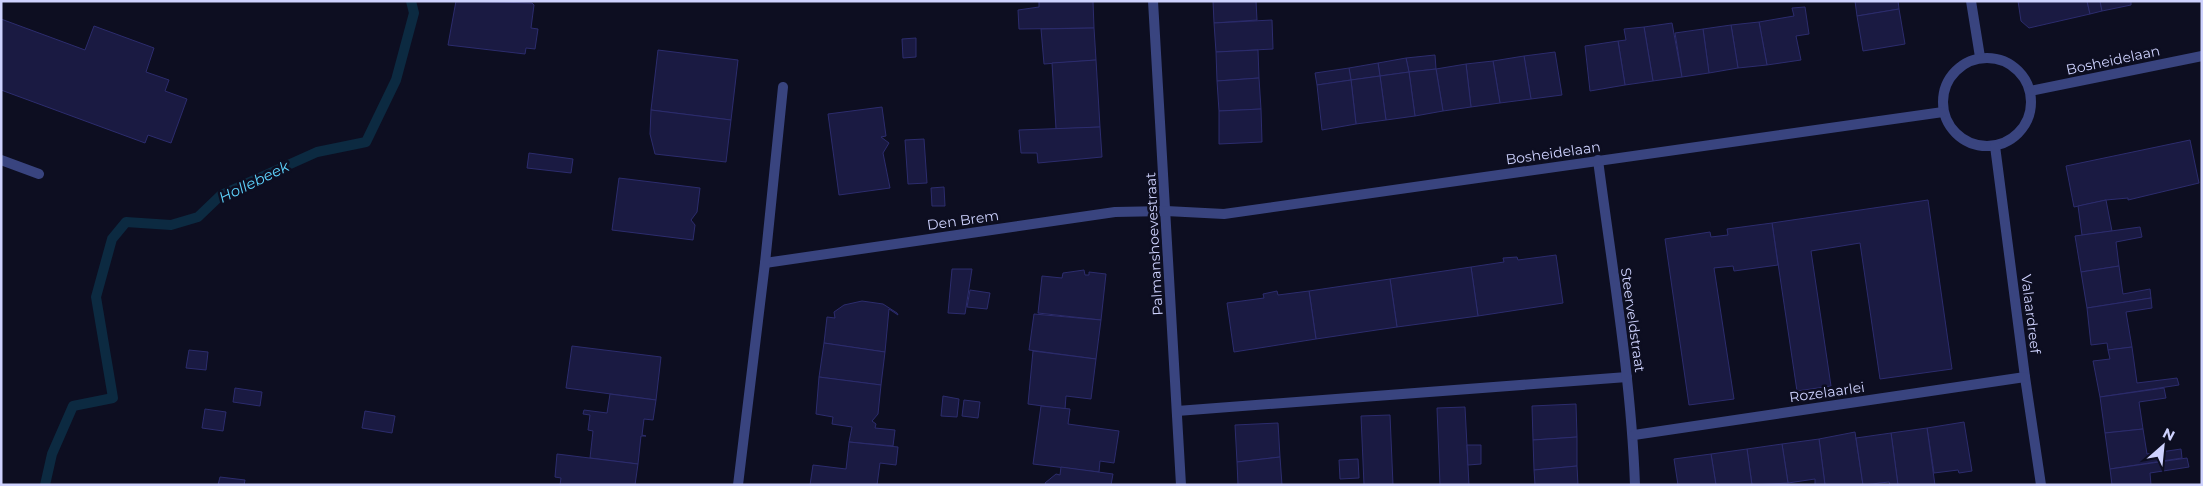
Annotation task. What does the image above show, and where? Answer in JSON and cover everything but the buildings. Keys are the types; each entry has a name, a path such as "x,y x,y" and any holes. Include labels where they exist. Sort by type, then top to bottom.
{"street":[{"name":"Palmanshoevestraat","path":"1153,1 1181,485"},
{"path":"1971,1 1980,58"},
{"name":"Bosheidelaan","path":"2030,91 2202,56"},
{"path":"1980,58 1997,58 2011,64 2023,76 2030,91 2031,105 2028,119 2015,136 1996,146 1970,144 1959,137 1946,121 1943,112 1942,97 1946,83 1954,70 1966,62 1980,58"},
{"path":"738,485 765,263 783,87"},
{"name":"Bosheidelaan","path":"1166,211 1224,214 1943,112"},
{"name":"Valaardreef","path":"1996,146 2025,377 2041,485"},
{"path":"1,160 39,174"},
{"name":"Steerveldstraat","path":"1598,160 1634,435 1636,485"},
{"name":"Den Brem","path":"765,263 1115,212 1166,211"},
{"path":"1177,411 1627,377"},
{"name":"Rozelaarlei","path":"1634,435 2025,377"}],"waterway":[{"name":"Hollebeek","path":"45,485 52,454 73,406 113,398 96,297 112,239 126,222 171,225 198,217 221,195 317,152 366,142 396,80 414,13 411,1"}]}
